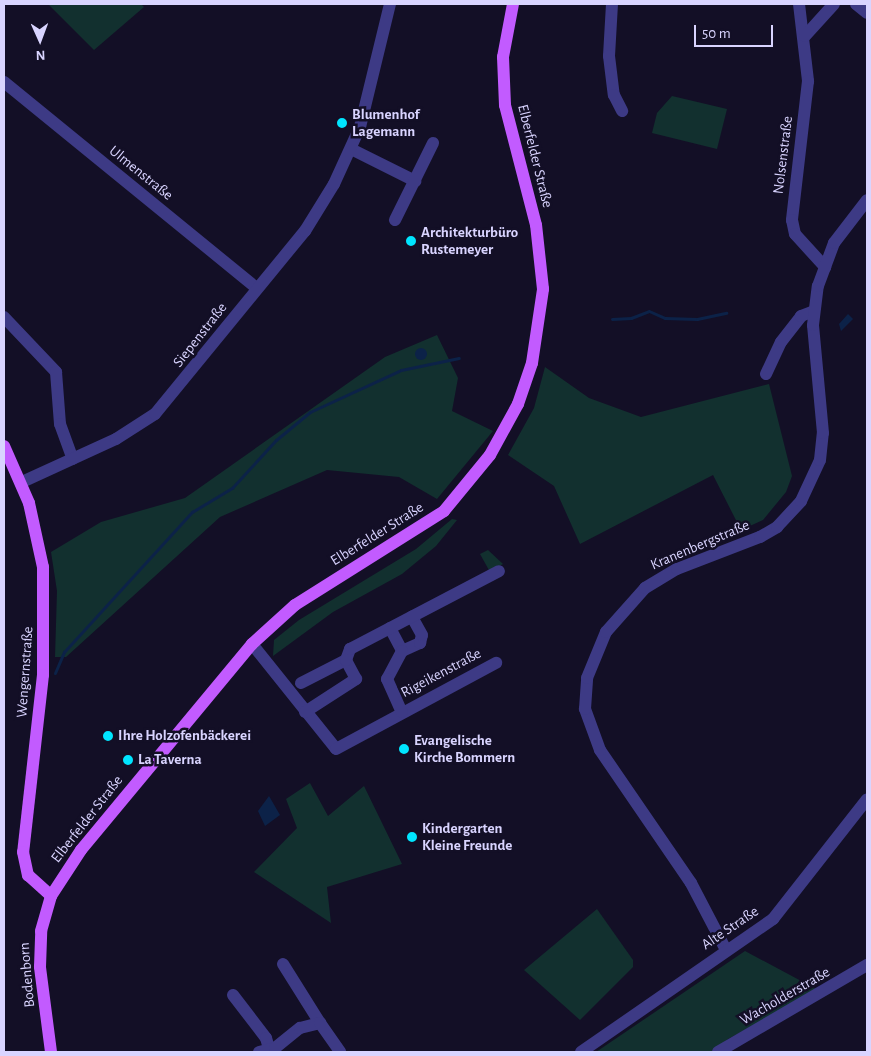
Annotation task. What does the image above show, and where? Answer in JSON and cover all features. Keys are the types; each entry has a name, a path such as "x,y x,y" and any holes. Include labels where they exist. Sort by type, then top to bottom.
{"main road":[{"name":"Elberfelder Straße","path":"50,896 81,850 252,644 295,605 444,510 490,456 518,404 532,363 542,289 536,225 505,104 503,57 513,4"},
{"name":"Wengernstraße","path":"4,446 22,482 38,535 45,594 43,674 23,852 28,875 50,896"},
{"name":"Bodenborn","path":"50,896 39,956 51,1052"}],"street":[{"name":"Siepenstraße","path":"22,482 134,428 162,408 313,220 351,149 390,4"},
{"path":"612,4 609,56 614,95 622,111"},
{"name":"Nolsenstraße","path":"799,4 805,36 808,81 792,220 795,234 825,267"},
{"path":"805,36 834,4"},
{"path":"856,4 867,12"},
{"name":"Ulmenstraße","path":"4,82 257,288"},
{"path":"395,220 433,143"},
{"path":"351,149 415,181"},
{"name":"Kranenbergstraße","path":"726,950 691,883 600,750 587,717 584,691 601,640 640,592 677,569 760,537 784,521 802,501 820,460 823,433 814,311 825,267 840,234 867,200"},
{"path":"766,374 781,342 802,316 814,311"},
{"path":"4,317 56,372 60,424 73,459"},
{"path":"300,683 346,660 350,649 498,571"},
{"name":"Rigeikenstraße","path":"402,712 387,679 402,651 422,639 412,617"},
{"path":"390,628 402,651"},
{"name":"Rigeikenstraße","path":"252,644 336,749 496,663"},
{"path":"305,712 352,685 355,674 346,660"},
{"name":"Alte Straße","path":"581,1052 784,908 867,799"},
{"path":"283,964 340,1052"},
{"name":"Wacholderstraße","path":"718,1052 867,965"},
{"path":"233,995 266,1038 266,1052"},
{"path":"300,1028 302,1016 311,1008"},
{"path":"266,1052 300,1028 320,1023"}],"green space":[{"path":"48,4 141,4 144,7 94,50"},
{"path":"672,96 727,109 717,149 652,133 657,113"},
{"path":"437,335 458,378 452,411 493,431 437,499 399,477 327,470 220,517 66,657 55,657 57,591 51,552 101,522 185,498 385,357"},
{"path":"545,367 589,398 641,417 769,384 792,476 786,492 763,520 741,530 713,475 580,544 554,486 508,455 534,408"},
{"path":"452,519 457,520 436,546 402,574 333,612 273,656 274,640 299,620 416,549"},
{"path":"488,550 503,564 490,572 480,554"},
{"path":"310,783 328,816 364,786 402,864 327,887 331,923 254,872 297,828 286,799"},
{"path":"597,909 633,960 633,967 580,1020 524,970"},
{"path":"745,951 818,990 728,1039 711,1052 596,1052"}],"water":[{"path":"848,314 853,319 841,331 839,324"},
{"path":"419,348 423,348 427,354 423,360 419,360 415,356 415,352"},
{"path":"269,796 280,815 265,826 258,811"}],"waterway":[{"path":"612,319 631,318 649,311 665,318 697,319 726,313"},
{"path":"55,673 64,652 192,512 232,488 276,440 310,412 401,370 459,358"}],"place":[{"name":"Blumenhof Lagemann","path":"342,123"},
{"name":"Architekturbüro Rustemeyer","path":"411,241"},
{"name":"Ihre Holzofenbäckerei","path":"108,736"},
{"name":"Evangelische Kirche Bommern","path":"404,749"},
{"name":"La Taverna","path":"128,760"},
{"name":"Kindergarten Kleine Freunde","path":"412,837"}]}
